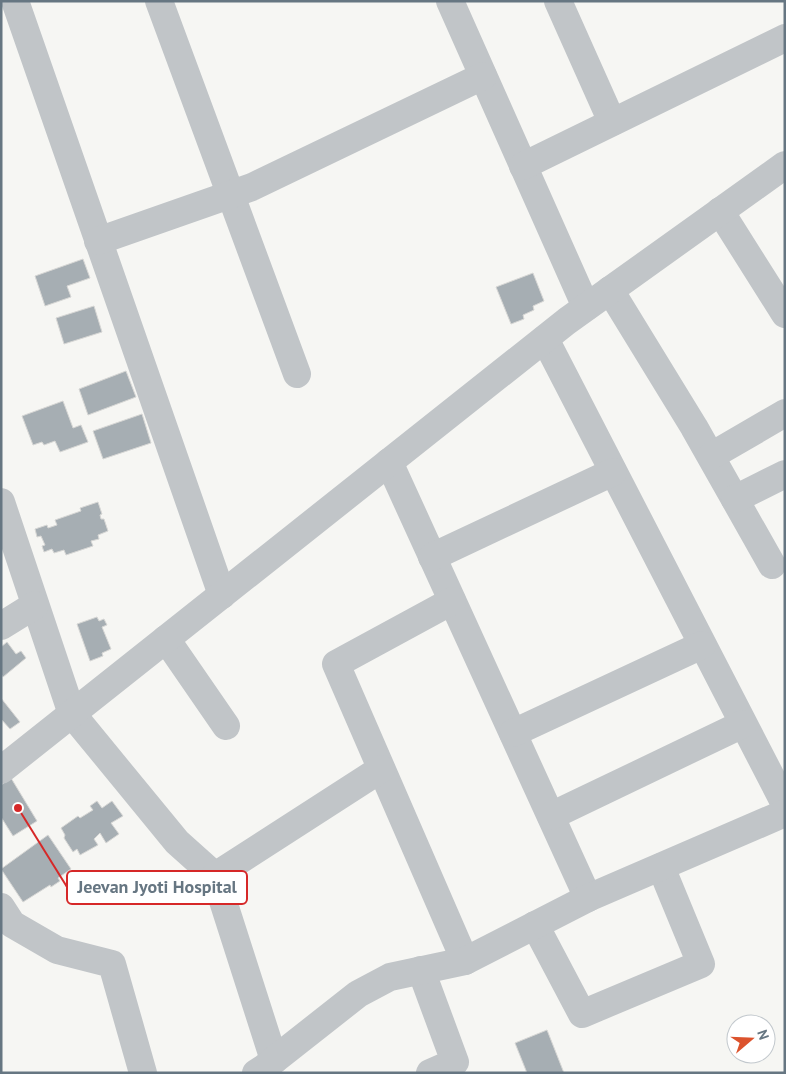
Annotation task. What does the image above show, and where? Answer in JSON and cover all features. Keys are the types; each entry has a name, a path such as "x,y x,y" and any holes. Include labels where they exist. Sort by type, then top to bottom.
{"street":[{"path":"15,1 222,595"},
{"path":"159,1 297,374"},
{"path":"450,1 586,307"},
{"path":"558,1 612,122"},
{"path":"523,166 785,38"},
{"path":"98,241 252,187 483,76"},
{"path":"1,770 586,307 785,165"},
{"path":"720,211 785,314"},
{"path":"610,290 711,456 772,565"},
{"path":"545,339 785,804"},
{"path":"711,456 785,413"},
{"path":"389,462 588,898"},
{"path":"432,557 613,472"},
{"path":"735,499 785,474"},
{"path":"3,511 72,714 177,842 215,876 263,1069 358,994 390,977 464,961 588,898 785,813"},
{"path":"452,601 336,664 464,961"},
{"path":"1,626 35,605"},
{"path":"166,640 226,726"},
{"path":"513,733 702,644"},
{"path":"551,816 743,724"},
{"path":"215,876 381,769"},
{"path":"535,925 582,1014 701,964 661,867"},
{"path":"1,907 12,924 57,950 112,964 143,1073"},
{"path":"421,970 454,1062 430,1073"}],"building":[{"path":"83,259 90,278 67,286 71,297 45,306 35,276"},
{"path":"533,273 544,301 533,306 534,310 523,315 524,319 511,324 496,287"},
{"path":"94,306 102,332 64,344 56,318"},
{"path":"126,371 136,397 88,415 79,389"},
{"path":"63,401 73,428 81,425 88,442 60,452 55,441 44,445 42,442 33,445 22,416"},
{"path":"142,414 151,443 103,459 93,431"},
{"path":"98,502 102,514 100,515 101,519 104,519 108,531 98,535 99,539 91,541 93,546 66,555 64,550 54,553 52,549 44,552 42,546 45,545 41,536 37,537 35,529 47,525 48,528 57,525 55,520 81,511 80,508"},
{"path":"97,617 99,621 104,619 107,625 102,627 111,649 102,653 103,656 90,661 77,624"},
{"path":"7,642 16,654 21,651 26,658 3,677 1,674 1,647"},
{"path":"1,698 20,722 10,729 1,719"},
{"path":"11,778 37,821 13,836 1,817 1,785"},
{"path":"97,801 102,808 112,801 123,816 111,823 119,834 106,843 100,833 94,839 98,845 80,855 77,849 73,852 64,838 65,835 61,828 78,816 80,818 93,810 90,806"},
{"path":"48,835 71,869 58,878 60,881 23,902 1,869"},
{"path":"547,1030 564,1073 527,1073 515,1043"}],"place":[{"name":"Jeevan Jyoti Hospital","path":"18,808"}]}
